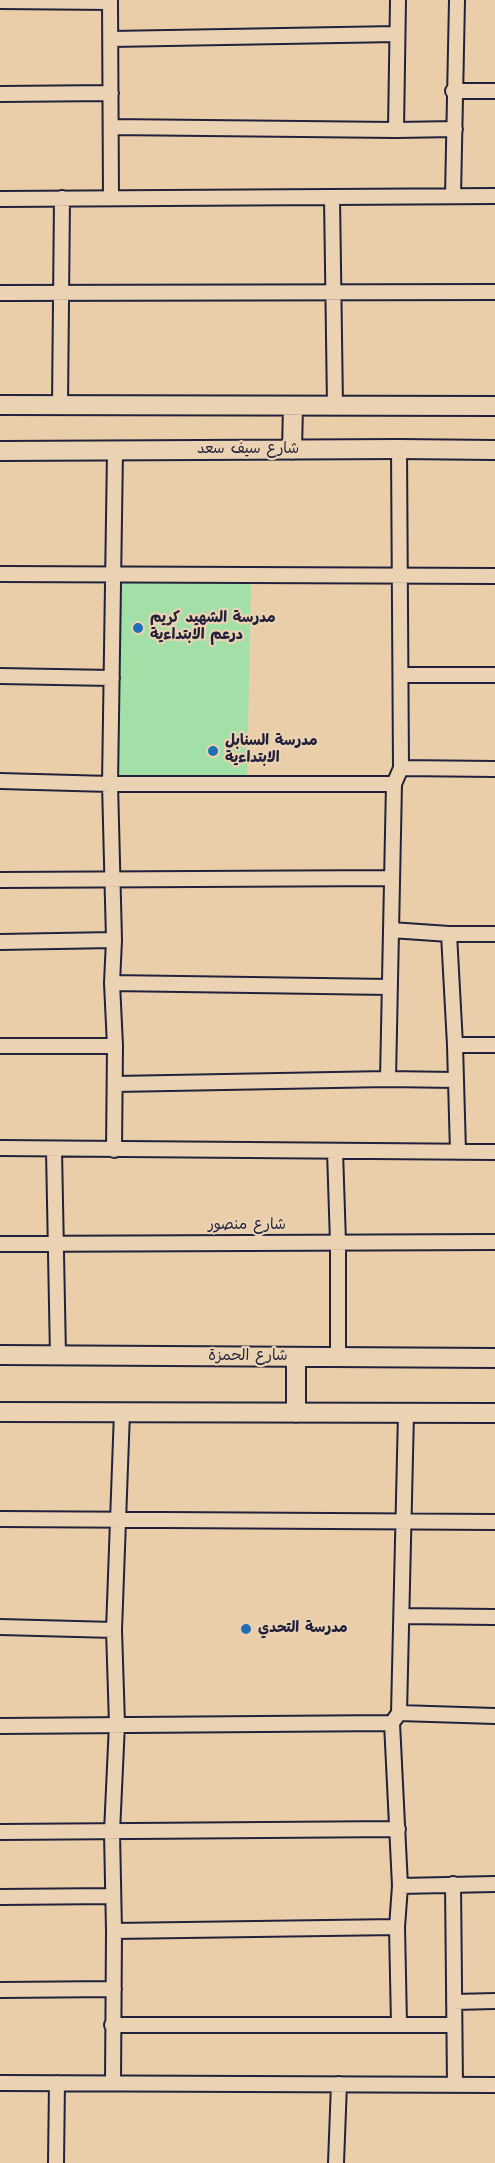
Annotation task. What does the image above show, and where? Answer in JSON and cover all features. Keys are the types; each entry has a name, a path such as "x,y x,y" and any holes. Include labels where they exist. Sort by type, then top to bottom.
{"street":[{"path":"396,130 398,0"},
{"path":"453,196 455,129 453,91 457,0"},
{"path":"0,1 110,1 111,198"},
{"path":"111,39 397,34"},
{"path":"453,91 495,91"},
{"path":"0,94 111,93"},
{"path":"111,127 455,129"},
{"path":"0,199 495,196"},
{"path":"333,197 335,406"},
{"path":"60,405 62,198"},
{"path":"0,293 495,292"},
{"path":"0,405 495,406"},
{"path":"292,450 293,406"},
{"path":"388,1079 394,784 401,768 399,449"},
{"name":"شارع سيف سعد","path":"0,451 495,450"},
{"path":"114,1150 115,1046 112,983 114,940 110,784 115,451"},
{"path":"0,574 495,576"},
{"path":"401,675 495,675"},
{"path":"0,676 112,678"},
{"path":"401,768 495,769"},
{"path":"0,781 110,784 394,784"},
{"path":"0,880 392,878"},
{"path":"391,930 448,934 495,934"},
{"path":"448,934 455,1045 458,1152"},
{"path":"0,942 114,940"},
{"path":"112,983 390,987"},
{"path":"455,1045 495,1045"},
{"path":"0,1046 115,1046"},
{"path":"115,1084 455,1080"},
{"path":"0,1148 495,1152"},
{"path":"54,1150 58,1356"},
{"path":"335,1151 338,1357"},
{"name":"شارع منصور","path":"0,1244 495,1242"},
{"name":"شارع الحمزة","path":"0,1355 495,1358"},
{"path":"296,1357 296,1413"},
{"path":"0,1412 495,1413"},
{"path":"113,2083 112,1832 117,1724 114,1630 122,1412"},
{"path":"399,2024 397,1927 400,1886 395,1718 402,1617 406,1413"},
{"path":"0,1519 495,1522"},
{"path":"402,1617 495,1617"},
{"path":"0,1627 114,1630"},
{"path":"0,1726 495,1716"},
{"path":"0,1832 398,1829"},
{"path":"453,1884 455,2085"},
{"path":"400,1886 495,1884"},
{"path":"0,1897 112,1896"},
{"path":"114,1931 397,1927"},
{"path":"0,1990 114,1989"},
{"path":"454,2002 495,2001"},
{"path":"112,2025 454,2025"},
{"path":"0,2083 495,2085"},
{"path":"56,2163 57,2083"},
{"path":"336,2163 339,2084"}],"green space":[{"path":"114,574 251,579 247,784 110,784"}],"place":[{"name":"مدرسة الشهيد كريم درعم الابتداءية","path":"138,628"},
{"name":"مدرسة السنابل الابتداءية","path":"213,751"},
{"name":"مدرسة التحدي","path":"246,1629"}]}
